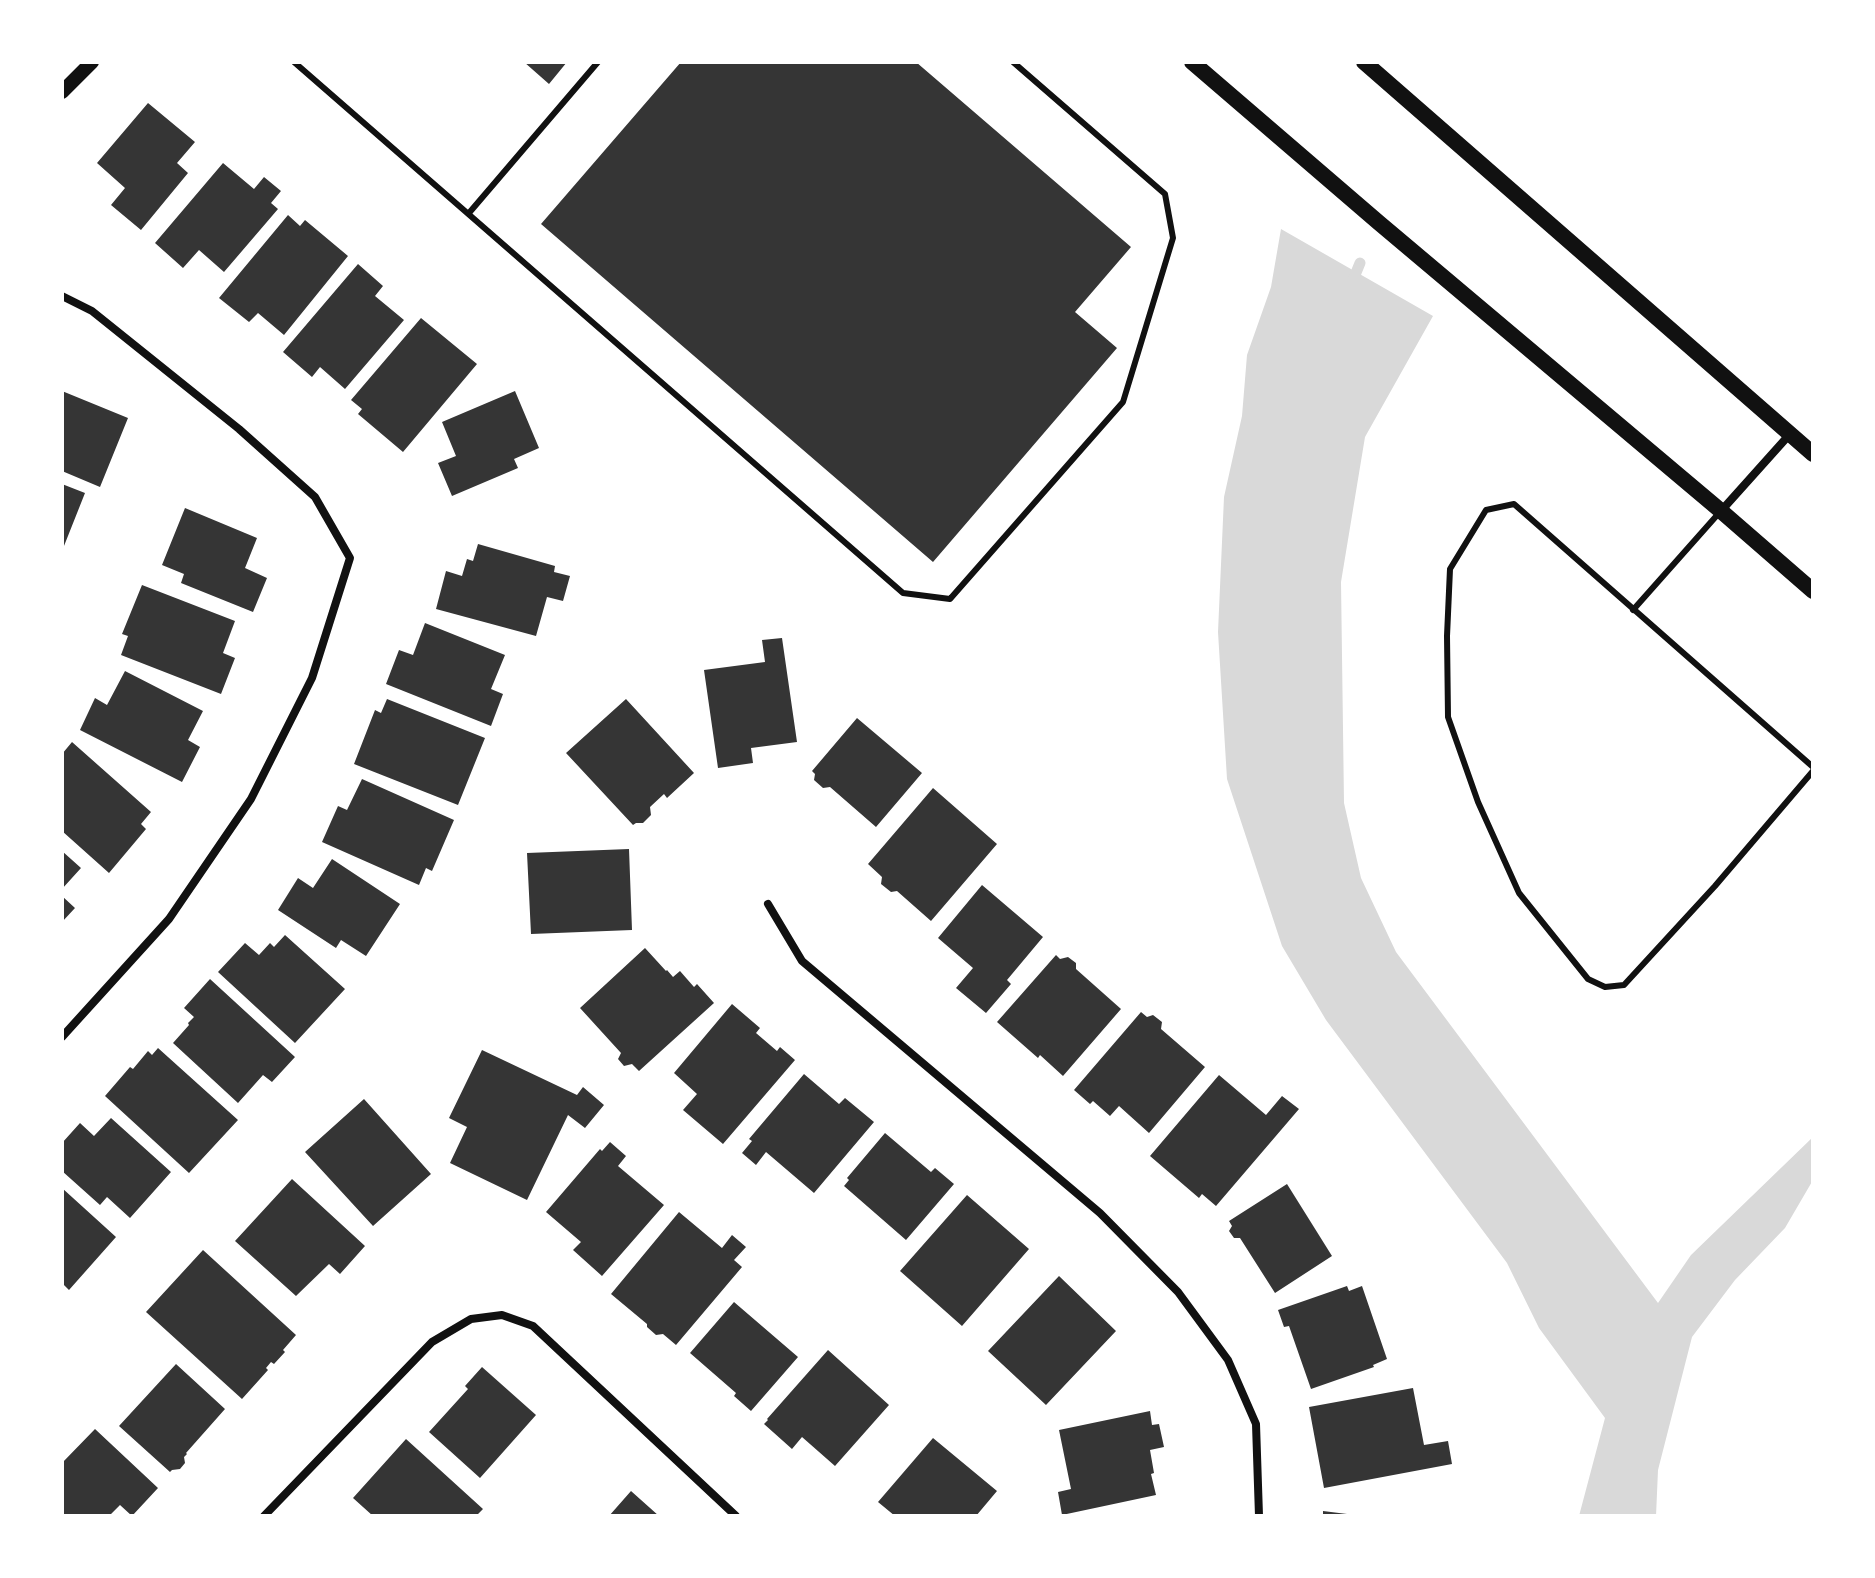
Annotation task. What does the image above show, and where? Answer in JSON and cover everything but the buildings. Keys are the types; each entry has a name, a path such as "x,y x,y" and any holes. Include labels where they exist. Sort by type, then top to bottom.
{"main road":[{"path":"1192,62 1813,591"},
{"path":"1364,62 1813,454"}],"street":[{"path":"62,92 92,62"},
{"path":"62,296 105,321 239,429 315,497 350,558 312,678 251,799 169,919 62,1037"},
{"path":"1721,511 1790,434"},
{"path":"768,904 802,961 1100,1213 1178,1292 1228,1360 1256,1424 1259,1516"},
{"path":"264,1516 432,1342 471,1319 502,1315 533,1326 736,1516"}],"lane":[{"path":"294,62 903,593 950,599 1123,402 1173,238 1165,194 1013,62"},
{"path":"469,213 598,62"},
{"path":"1514,504 1633,610 1813,769 1715,886 1624,985 1605,987 1588,979 1519,893 1478,802 1448,717 1450,569 1486,510 1514,504"},
{"path":"1633,610 1721,511"}],"shaded area":[{"path":"1281,229 1433,316 1365,437 1341,582 1344,803 1361,878 1396,952 1658,1303 1691,1255 1813,1137 1813,1180 1785,1228 1735,1280 1692,1337 1658,1470 1656,1516 1579,1516 1605,1418 1539,1328 1507,1263 1326,1020 1282,946 1227,779 1218,632 1224,497 1242,416 1247,355 1271,287"}],"waterway":[{"path":"1351,285 1360,263"}]}
